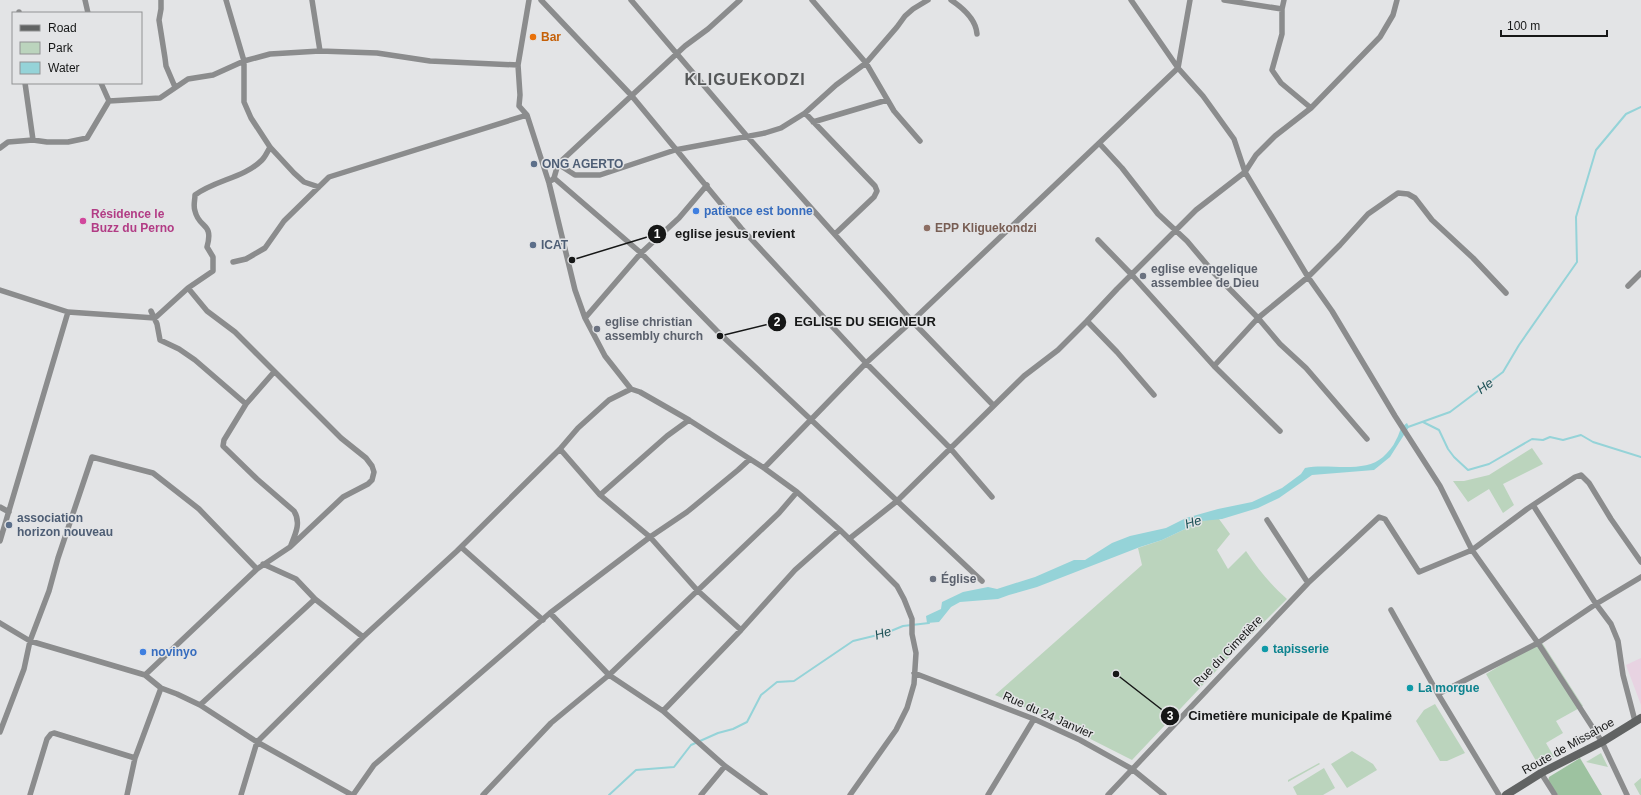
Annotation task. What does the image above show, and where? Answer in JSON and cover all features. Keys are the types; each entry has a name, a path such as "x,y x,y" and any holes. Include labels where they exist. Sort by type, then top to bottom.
{"main road":[{"name":"Route de Missahoe","path":"1506,795 1541,773 1602,742 1638,719"}],"street":[{"path":"85,0 88,12"},
{"path":"161,0 161,9 158,20 166,66 175,87"},
{"path":"226,0 244,61 244,102 251,118 270,147 304,182 319,187"},
{"path":"312,0 320,51"},
{"path":"529,0 518,65 520,95 519,106 527,115 549,183 575,290 585,318 605,356 631,389 640,392 689,420 764,468 797,492 840,530 896,586 904,599 912,619 913,627 912,634 916,653 914,684 907,708 896,730 850,795"},
{"path":"541,0 632,95 654,121 675,150 707,185 741,228 866,363 950,448 992,497"},
{"path":"631,0 746,136 912,321 993,405"},
{"path":"549,183 554,178 558,164 685,46 708,29 740,0"},
{"path":"812,0 866,63 894,112 920,141"},
{"path":"558,164 575,175 600,175 675,150 765,133 781,128 805,113 836,85 866,63 905,16 928,0"},
{"path":"951,0 960,6 972,19 976,27 976,34"},
{"path":"1131,0 1178,68 1204,96 1234,139 1246,172 1308,277 1332,311 1401,426 1440,486 1472,550 1538,643 1602,742 1627,795"},
{"path":"764,468 866,363 1178,68 1190,0"},
{"path":"1224,0 1282,8"},
{"path":"1284,0 1282,8 1282,34 1272,70 1280,83 1311,108"},
{"path":"849,539 897,501 993,405 1024,376 1058,350 1088,322 1196,210 1246,172 1256,155 1275,136 1311,108 1380,37 1394,15 1397,0"},
{"path":"109,101 160,98 188,79 213,75 244,61 270,54 320,51 377,53 430,61 518,65"},
{"path":"25,84 33,140"},
{"path":"101,84 109,101"},
{"path":"813,122 887,100"},
{"path":"0,148 8,142 33,140 68,142 87,138 109,101"},
{"path":"805,113 875,186 877,191 874,197 835,234"},
{"path":"233,262 246,259 265,248 284,221 330,177 527,115"},
{"path":"1099,143 1122,168 1158,214 1187,241 1214,273 1258,318 1280,344 1306,368 1333,402 1367,439"},
{"path":"0,290 68,312 155,318 188,288 213,271 213,257 207,247 209,233 194,211 195,195 204,188 250,168 262,160 270,147"},
{"path":"554,178 640,252 717,331 982,581"},
{"path":"585,318 640,252 679,218 707,185"},
{"path":"1214,366 1258,318 1308,277 1368,214 1398,193 1408,194 1415,198 1432,220 1473,258 1506,293"},
{"path":"1098,240 1132,275 1214,366 1280,431"},
{"path":"1628,286 1641,273"},
{"path":"145,675 257,569 290,547 342,497 368,484 372,480 374,472 372,466 366,458 341,438 235,332 207,311 188,288"},
{"path":"151,311 159,330 160,340 179,349 195,360 246,404"},
{"path":"0,540 68,312"},
{"path":"1088,322 1117,352 1154,395"},
{"path":"274,372 246,404 224,440 223,446 257,479 294,511 298,518 298,522 290,547"},
{"path":"241,795 257,742 363,637 461,547 560,449 578,428 609,400 631,389"},
{"path":"600,495 667,436 689,420"},
{"path":"560,449 600,495 650,538 697,590 741,630"},
{"path":"0,732 24,669 30,641 49,591 58,558 92,457 153,473 199,509 257,569"},
{"path":"0,623 30,641 145,675 161,688 200,705 257,742 352,795 374,765 550,613 687,512 750,459"},
{"path":"1472,550 1533,505 1575,477 1581,475 1589,483 1611,519 1641,562"},
{"path":"483,795 551,724 609,675 779,513 797,492"},
{"path":"1533,505 1596,604 1611,624 1618,641 1623,676 1638,719"},
{"path":"0,507 9,512"},
{"name":"Rue du Cimetière","path":"1108,795 1308,583 1379,517 1385,519 1419,572 1472,550"},
{"path":"1267,520 1308,583"},
{"path":"664,711 796,570 840,530"},
{"path":"461,547 543,620"},
{"path":"263,564 296,580 315,599 363,637"},
{"path":"1438,694 1538,643 1596,604 1641,577"},
{"path":"200,705 315,599"},
{"path":"1391,610 1438,694 1498,795"},
{"path":"550,613 609,675 664,711 725,766 764,795"},
{"name":"Rue du 24 Janvier","path":"914,672 1034,718 1080,740 1132,769 1164,795"},
{"path":"127,795 135,758 161,688"},
{"path":"988,795 1034,718"},
{"path":"30,795 47,739 51,734 58,734 135,758"},
{"path":"701,795 725,766"},
{"path":"1541,773 1555,795"}],"shaded area":[{"path":"1641,658 1641,705 1626,665"}],"green space":[{"path":"1532,448 1543,464 1503,484 1514,505 1503,513 1489,489 1468,502 1453,481 1464,481 1489,475"},
{"path":"1219,519 1230,534 1217,550 1228,569 1246,551 1275,588 1287,599 1232,654 1132,760 1041,714 995,695 1142,565 1138,548 1162,540 1202,521"},
{"path":"1541,641 1583,706 1556,721 1563,733 1546,743 1554,757 1539,766 1486,674"},
{"path":"1435,704 1465,753 1447,761 1440,761 1416,721 1424,710"},
{"path":"1352,751 1373,764 1377,770 1347,788 1331,764"},
{"path":"1601,753 1608,767 1586,762"},
{"path":"1580,758 1602,795 1558,795 1548,781 1549,777"},
{"path":"1319,763 1320,764 1288,782 1288,780"},
{"path":"1324,768 1335,788 1323,795 1297,795 1293,787"},
{"path":"1641,778 1641,795 1640,795 1634,784"}],"water":[{"path":"1407,423 1409,427 1390,457 1374,470 1312,475 1279,498 1258,508 1222,519 1202,521 1162,540 1037,587 998,599 960,602 951,607 939,622 927,623 926,616 941,609 942,602 963,592 988,587 997,589 1035,577 1074,560 1085,560 1112,543 1130,536 1166,528 1186,518 1218,509 1252,502 1282,488 1301,474 1305,468 1356,467 1375,462 1383,457 1395,443 1401,429"}],"waterway":[{"name":"He","path":"1408,427 1450,412 1503,372 1519,345 1577,262 1576,217 1596,150 1626,114 1641,107"},
{"path":"1423,422 1439,430 1448,449 1468,470 1489,464 1532,439 1543,440 1550,437 1563,440 1581,435 1593,442 1641,457"},
{"name":"He","path":"609,795 636,770 674,767 691,745 747,722 761,695 777,682 794,681 853,641 886,633 903,626 929,623"}],"place":[{"name":"Bar","path":"533,37"},
{"name":"ONG AGERTO","path":"534,164"},
{"name":"patience est bonne","path":"696,211"},
{"name":"Résidence le Buzz du Perno","path":"83,221"},
{"name":"EPP Kliguekondzi","path":"927,228"},
{"name":"ICAT","path":"533,245"},
{"name":"eglise jesus revient","path":"572,260"},
{"name":"eglise evengelique assemblee de Dieu","path":"1143,276"},
{"name":"eglise christian assembly church","path":"597,329"},
{"name":"EGLISE DU SEIGNEUR","path":"720,336"},
{"name":"association horizon nouveau","path":"9,525"},
{"name":"Église","path":"933,579"},
{"name":"tapisserie","path":"1265,649"},
{"name":"novinyo","path":"143,652"},
{"name":"Cimetière municipale de Kpalimé","path":"1116,674"},
{"name":"La morgue","path":"1410,688"}],"district":[{"name":"KLIGUEKODZI","path":"745,79"}]}
